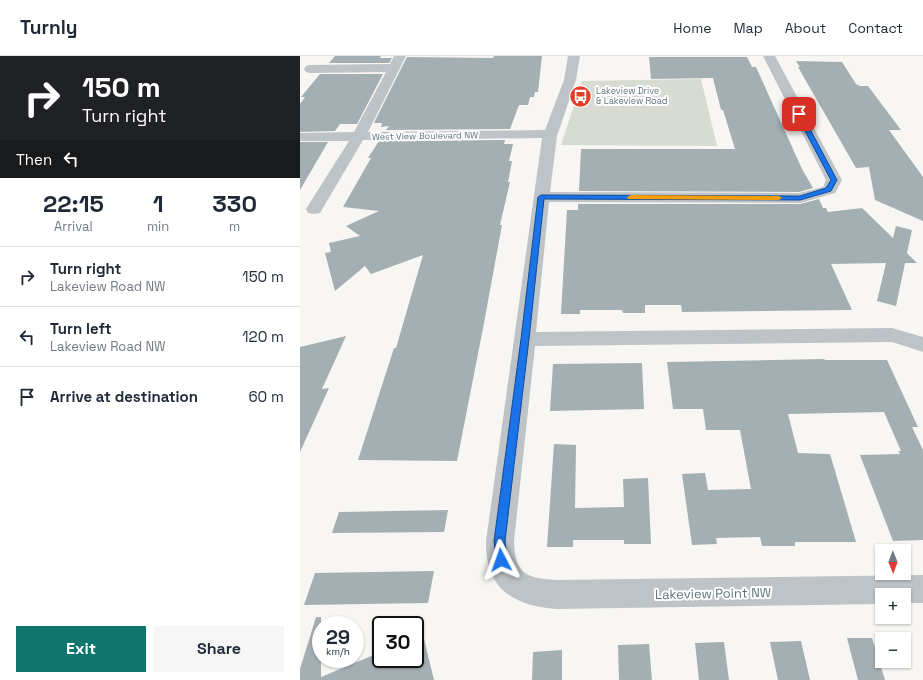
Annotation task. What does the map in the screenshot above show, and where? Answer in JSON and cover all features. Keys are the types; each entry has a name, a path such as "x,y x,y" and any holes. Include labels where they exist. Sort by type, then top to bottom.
{"street":[{"path":"574,56 574,64 568,88 549,134 525,339 886,335 905,338 923,345"},
{"path":"541,197 800,198 829,190 834,180 769,56"},
{"path":"310,69 397,62"},
{"path":"314,209 359,136 397,62"},
{"name":"West View Boulevard NW","path":"300,137 549,134"},
{"name":"Lakeview Point NW","path":"525,339 500,541 501,560 509,578 520,588 537,594 923,589"}],"shaded area":[{"path":"701,79 717,146 561,145 582,81"}],"building":[{"path":"335,56 381,56 380,58 392,58 389,63 329,63"},
{"path":"494,56 542,56 538,92 535,92 534,97 530,97 528,105 519,105 510,129 386,130 389,126 381,127 382,123 374,123 407,57 493,58"},
{"path":"649,57 747,57 752,67 756,67 802,169 813,188 799,192 579,191 581,149 735,149 723,110 721,110 713,78 651,79"},
{"path":"796,61 842,62 856,84 860,86 868,86 901,130 889,130 923,177 923,221 875,200 869,167 856,168"},
{"path":"320,74 383,74 357,124 340,124 335,131 300,132 300,104 305,97 301,97"},
{"path":"505,140 504,144 513,144 509,161 512,161 508,182 510,182 500,225 502,225 457,461 358,460 394,348 396,348 423,255 371,274 365,266 335,291 325,253 331,252 329,243 360,236 346,226 379,211 343,207 371,158 368,158 379,141"},
{"path":"300,142 328,142 300,190"},
{"path":"819,199 823,208 826,208 828,212 862,208 893,238 896,226 912,230 907,253 917,263 905,263 896,306 877,301 886,263 831,264 852,310 682,312 681,305 645,305 645,313 623,313 622,310 580,310 580,314 561,314 567,210 578,210 578,204 800,204"},
{"path":"346,336 322,389 329,388 300,452 300,347"},
{"path":"824,359 887,360 918,427 912,427 923,450 923,540 893,541 860,455 900,454 898,451 901,451 884,412 788,414 798,453 830,454 856,542 795,542 795,546 762,546 760,537 716,538 717,544 692,545 682,474 705,473 708,490 751,489 740,430 706,430 703,409 673,409 667,362"},
{"path":"642,363 644,409 550,411 553,364"},
{"path":"554,444 576,445 575,508 624,507 623,479 648,478 651,544 624,544 624,540 573,540 573,547 547,547"},
{"path":"448,510 444,532 332,533 339,512"},
{"path":"434,571 428,603 304,605 315,573"},
{"path":"312,630 312,668 321,668 321,677 343,668 364,668 364,659 372,656 372,668 424,668 424,639 434,680 300,680 300,669"},
{"path":"847,638 872,638 875,648 875,668 881,668 885,680 858,680"},
{"path":"801,641 810,680 778,680 770,642"},
{"path":"724,642 729,680 699,680 695,643"},
{"path":"649,644 652,680 619,680 618,645"},
{"path":"562,650 562,680 532,680 533,652"}],"slow traffic":[{"path":"631,197 779,198"}],"place":[{"name":"Lakeview Drive & Lakeview Road","path":"581,96"}],"route":[{"path":"501,560 500,541 541,197 800,198 815,195 829,190 834,180 799,114"}]}
